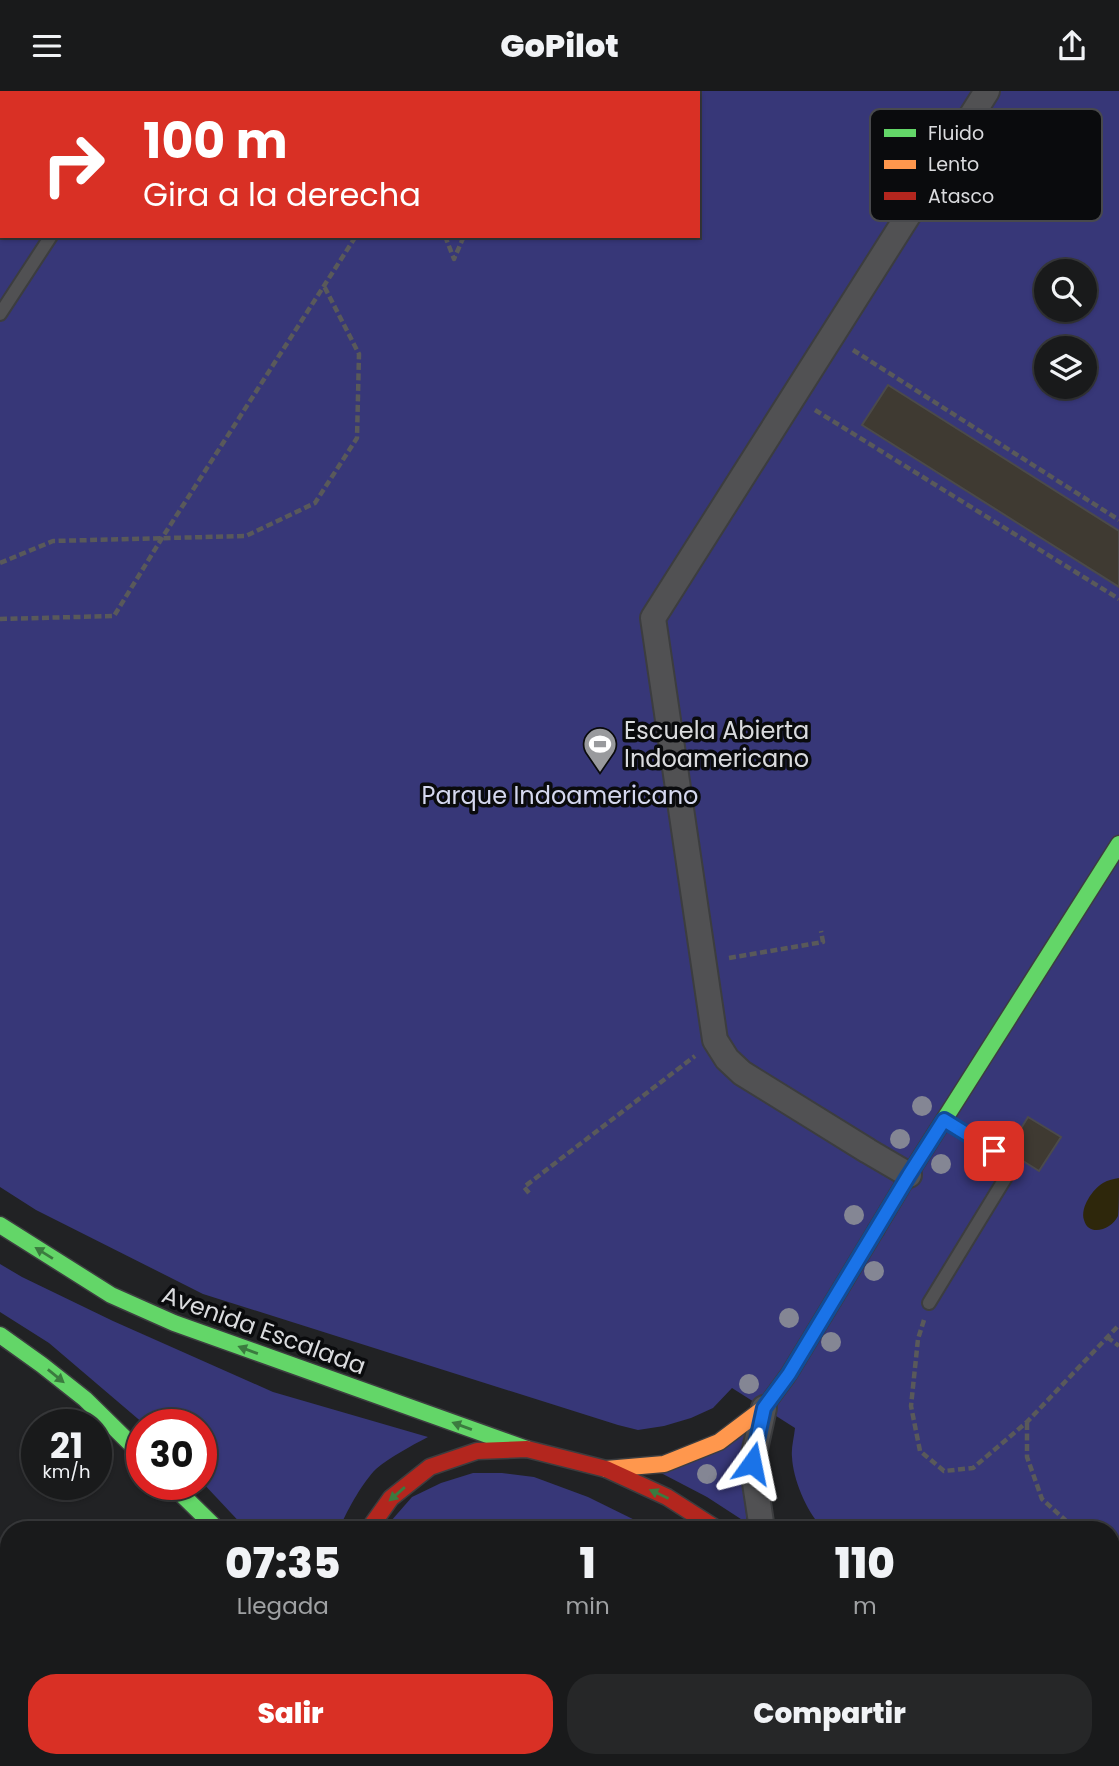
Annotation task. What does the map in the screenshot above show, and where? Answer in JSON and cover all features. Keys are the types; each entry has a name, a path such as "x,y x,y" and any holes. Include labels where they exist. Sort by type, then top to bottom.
{"main road":[{"path":"606,1469 664,1464 719,1442 764,1408 789,1374 909,1175 1119,844"},
{"name":"Avenida Escalada","path":"0,1225 111,1295 174,1323 527,1449"},
{"path":"0,1335 85,1399 126,1439"},
{"path":"375,1521 391,1498 430,1468 477,1451 527,1449 606,1469 667,1497 704,1521"},
{"path":"187,1500 209,1521"}],"street":[{"path":"976,109 987,91"},
{"path":"905,221 653,618 715,1040 727,1059 742,1073 909,1175"},
{"path":"761,1521 752,1463 764,1408"}],"lane":[{"path":"0,314 50,238"},
{"path":"929,1303 1014,1164 944,1120"}],"path":[{"path":"0,619 114,616 355,238"},
{"path":"446,238 454,259 463,238"},
{"path":"0,563 53,541 246,536 316,503 357,438 359,354 324,286"},
{"path":"832,337 1119,520"},
{"path":"793,397 1119,599"},
{"path":"704,963 823,942 821,931"},
{"path":"529,1193 524,1187 715,1040"},
{"path":"642,1096 646,1102"},
{"path":"929,1303 918,1339 911,1406 920,1451 944,1471 973,1468 1027,1422 1119,1325"},
{"path":"1107,1337 1119,1346"},
{"path":"1027,1422 1027,1457 1042,1499 1065,1521"}],"green space":[{"name":"Escuela Abierta Indoamericano","path":"700,91 1119,91 1119,1521 817,1521 802,1496 795,1476 792,1454 795,1428 732,1388 713,1408 691,1418 638,1430 203,1294 36,1210 0,1187 0,238 700,238"},
{"path":"0,1264 113,1321 273,1392 428,1437 376,1469 360,1489 343,1521 238,1521 217,1498 217,1409 126,1409 49,1343 0,1312"},
{"path":"751,1428 744,1453 743,1484 747,1521 661,1473"},
{"path":"473,1473 534,1477 588,1497 637,1521 391,1521 412,1497 441,1483"}],"sand":[{"path":"1119,1178 1118,1216 1106,1228 1091,1229 1083,1215 1088,1199 1103,1183"}],"building":[{"path":"888,385 1119,531 1119,587 862,425"},
{"path":"1028,1117 1061,1137 1039,1171 1007,1151"}],"traffic: fast":[{"path":"876,1230 1119,844"},
{"path":"0,1225 111,1295 174,1323 527,1449"},
{"path":"0,1335 85,1399 126,1439"},
{"path":"187,1500 209,1521"}],"traffic: slow":[{"path":"606,1469 664,1464 719,1442 764,1408 789,1374 876,1230"}],"traffic: jam":[{"path":"375,1521 391,1498 430,1467 477,1451 527,1449 606,1469 667,1497 704,1521"}],"place":[{"name":"Escuela Abierta Indoamericano","path":"600,774"}],"route":[{"path":"752,1463 764,1408 789,1374 944,1120 994,1151"}],"park label":[{"name":"Parque Indoamericano","path":"560,795"}]}
